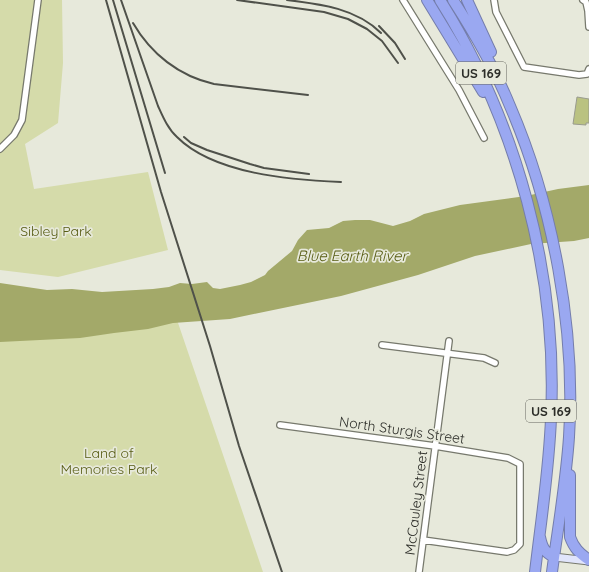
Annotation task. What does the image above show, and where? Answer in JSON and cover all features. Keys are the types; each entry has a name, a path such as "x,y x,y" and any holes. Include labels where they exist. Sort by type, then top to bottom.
{"highway":[{"path":"427,0 457,47 505,130"},
{"name":"US 169","path":"440,0 482,76 505,130 534,232 541,268 548,319 552,382 549,457 535,572"},
{"name":"US 169","path":"453,0 484,53 510,105 539,188 550,230 557,266 569,357 569,437 552,572"},
{"path":"467,0 494,59 510,105"},
{"path":"569,437 571,498 570,537 573,545 579,553 589,561"},
{"path":"540,534 542,547 548,554 554,557"}],"street":[{"path":"0,149 14,135 22,120 38,0"},
{"path":"403,0 459,90 484,138"},
{"path":"494,0 496,12 524,67 580,75 587,74 589,69"},
{"path":"583,0 586,2 589,27"},
{"name":"McCauley Street","path":"419,572 450,341"},
{"path":"382,345 484,358 495,363"},
{"name":"North Sturgis Street","path":"280,425 435,446 508,458 520,464 520,544 514,550 507,552 423,540"},
{"path":"554,557 589,561"}],"green space":[{"name":"Sibley Park","path":"0,0 62,0 63,63 58,123 25,144 34,189 148,172 168,250 58,277 0,270"},
{"name":"Land of Memories Park","path":"176,317 263,572 0,572 0,336"}],"water":[{"name":"Blue Earth River","path":"589,185 589,238 574,241 531,244 475,256 418,275 341,296 230,319 173,323 148,329 80,338 0,342 0,283 47,290 72,289 102,292 153,289 169,287 180,283 192,284 207,282 213,288 220,289 251,282 265,275 292,251 298,240 307,230 329,228 343,221 355,220 370,220 393,226 410,221 424,214 460,205 526,196 558,189"}],"building":[{"path":"577,97 589,99 589,123 586,123 586,125 573,124"}],"railway":[{"path":"106,0 161,192 210,346 239,446 282,572"},
{"path":"113,0 165,173"},
{"path":"121,0 158,106 168,127 177,137 193,149 211,159 232,167 277,177 341,182"},
{"path":"237,0 324,12 348,19 367,29 382,41 398,63"},
{"path":"287,0 312,3 349,13 360,18 381,33"},
{"path":"133,23 157,54 178,69 201,80 214,84 308,95"},
{"path":"379,26 395,43 405,59"},
{"path":"184,137 191,143 207,150 250,164 264,168 309,174"}]}
